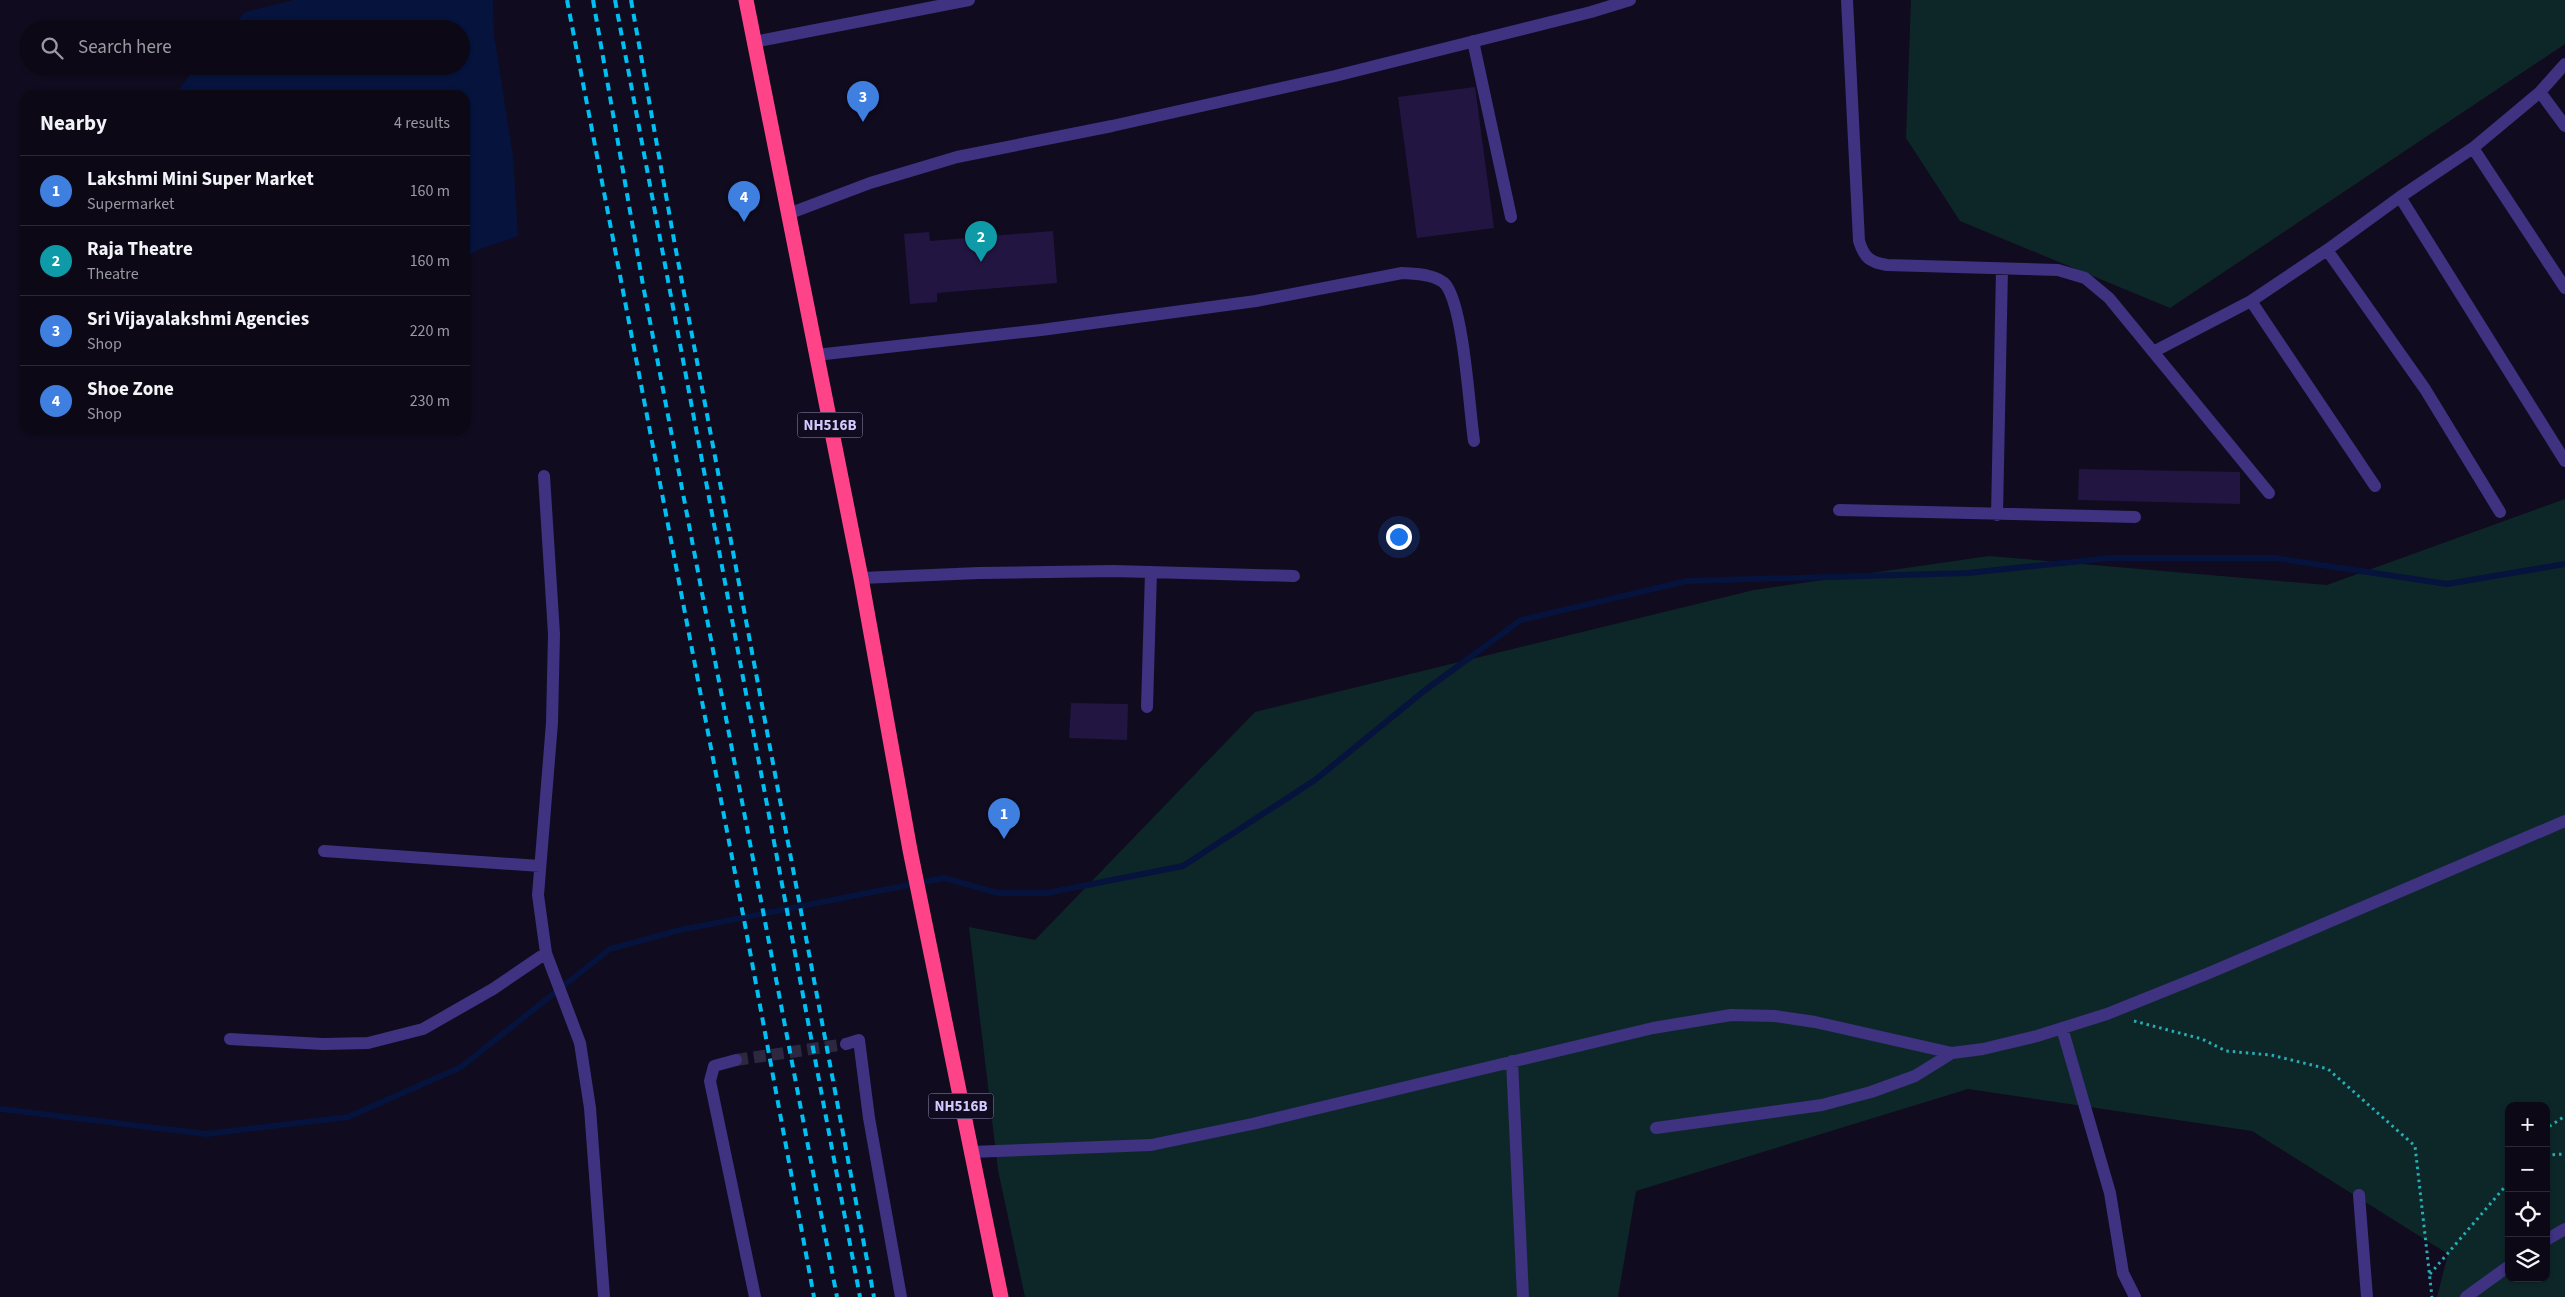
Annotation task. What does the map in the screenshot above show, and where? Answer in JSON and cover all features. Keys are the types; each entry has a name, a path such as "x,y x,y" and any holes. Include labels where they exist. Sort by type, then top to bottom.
{"highway":[{"name":"NH516B","path":"746,0 861,578 910,850 1001,1297"}],"street":[{"path":"754,42 969,0"},
{"path":"788,214 870,183 958,157 1112,126 1335,76 1591,12 1630,0"},
{"path":"1847,0 1859,241 1864,256 1873,263 1887,265 2058,270 2085,278 2109,298 2269,493"},
{"path":"1473,41 1510,217"},
{"path":"2153,352 2250,301 2327,250 2400,197 2473,148 2540,92 2565,64"},
{"path":"2540,92 2565,126"},
{"path":"2473,148 2565,288"},
{"path":"2400,197 2565,461"},
{"path":"2327,250 2425,389 2500,512"},
{"path":"1997,515 2002,269"},
{"path":"816,355 1041,330 1256,301 1402,273 1425,275 1445,284 1457,308 1474,441"},
{"path":"2250,301 2375,486"},
{"path":"544,476 553,664 552,723 538,894 546,953 580,1044 590,1108 604,1297"},
{"path":"1839,510 2134,517"},
{"path":"861,578 978,573 1151,572 1294,576"},
{"path":"1147,707 1151,572"},
{"path":"970,1152 1151,1145 1252,1124 1654,1028 1731,1015 1775,1016 1815,1022 1952,1053 1983,1049 2107,1014 2210,973 2565,821"},
{"path":"324,851 540,866"},
{"path":"230,1039 323,1044 368,1043 423,1029 546,953"},
{"path":"2062,1028 2110,1193 2123,1273 2135,1297"},
{"path":"846,1044 859,1040 869,1118 901,1297"},
{"path":"1656,1128 1822,1105 1871,1092 1915,1076 1952,1053"},
{"path":"736,1060 714,1066 710,1080 755,1297"},
{"path":"1512,1061 1523,1297"},
{"path":"2359,1195 2367,1297"},
{"path":"2550,1238 2565,1229"},
{"path":"2466,1297 2505,1269"}],"path":[{"path":"2107,1014 2202,1039 2226,1051 2271,1055 2328,1068 2415,1146 2432,1297"},
{"path":"2550,1126 2565,1116"},
{"path":"2550,1155 2565,1154"},
{"path":"2429,1274 2505,1187"}],"green space":[{"path":"1911,0 2565,0 2565,44 2170,308 1960,221 1906,138"},
{"path":"2565,499 2565,1297 2437,1297 2448,1254 2252,1131 1968,1089 1636,1191 1618,1297 1025,1297 998,1170 969,927 1035,940 1255,712 1754,590 1989,556 2327,585"}],"water":[{"path":"293,0 493,0 494,34 513,156 518,236 478,250 470,255 470,90 178,90 190,75 470,75 470,20 238,20 245,12"}],"building":[{"path":"1475,87 1494,228 1417,238 1398,97"},
{"path":"1053,231 1057,283 937,293 937,302 910,304 904,234 929,232 930,241"},
{"path":"2079,469 2240,472 2240,504 2078,500"},
{"path":"1071,703 1128,704 1127,740 1069,738"}],"waterway":[{"path":"0,1109 207,1134 348,1117 461,1067 610,949 680,930 944,878 998,893 1047,893 1183,866 1315,780 1424,691 1521,620 1687,581 1968,573 2110,558 2275,558 2447,584 2565,564"}],"tunnel":[{"path":"736,1060 846,1044"}],"railway":[{"path":"567,0 746,930 814,1297"},
{"path":"593,0 643,285 837,1297"},
{"path":"615,0 860,1297"},
{"path":"631,0 674,240 874,1297"}],"place":[{"name":"Sri Vijayalakshmi Agencies","path":"863,122"},
{"name":"Shoe Zone","path":"744,222"},
{"name":"Raja Theatre","path":"981,262"},
{"name":"Lakshmi Mini Super Market","path":"1004,839"}]}
